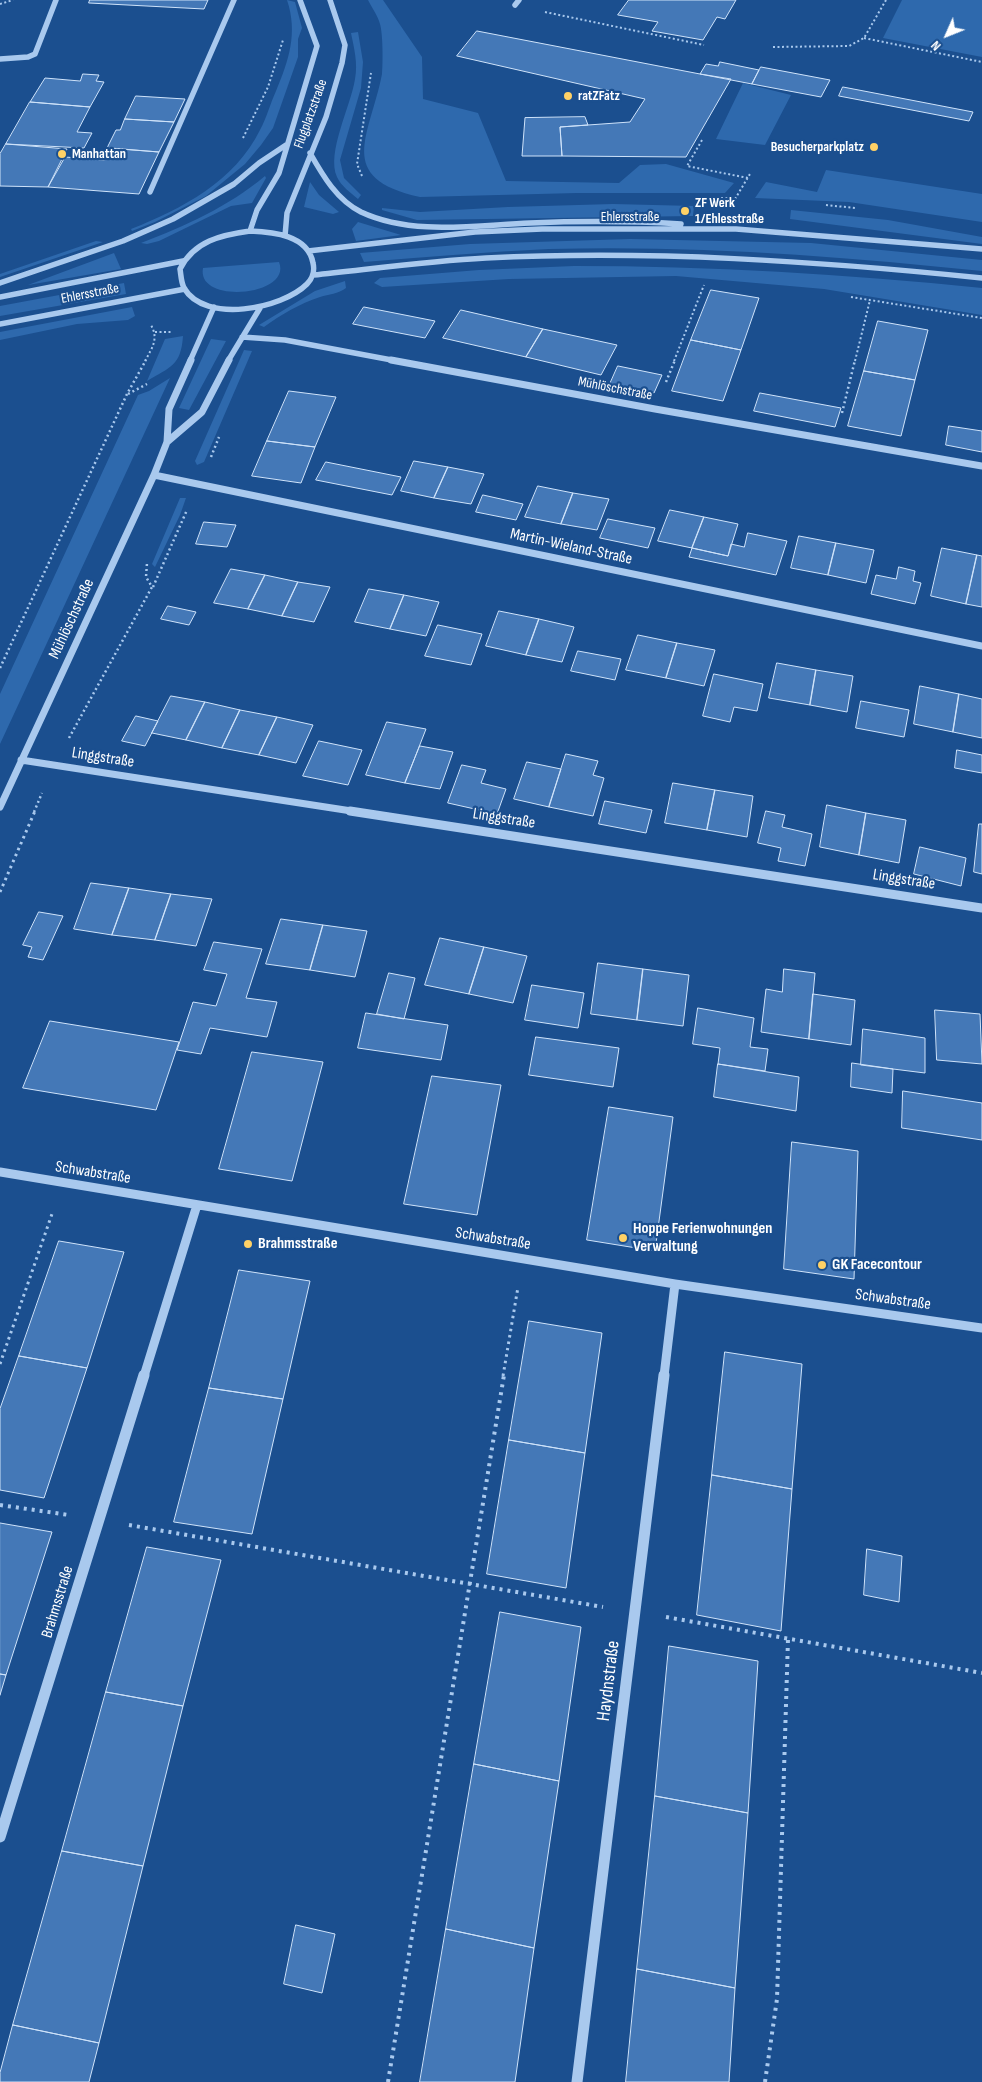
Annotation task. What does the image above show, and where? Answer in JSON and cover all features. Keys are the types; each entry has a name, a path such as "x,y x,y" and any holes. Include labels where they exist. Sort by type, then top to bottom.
{"street":[{"path":"0,60 28,58 35,54 56,0"},
{"name":"Flugplatzstraße","path":"250,231 257,210 279,174 286,145 317,46 300,0"},
{"name":"Flugplatzstraße","path":"285,236 287,213 326,117 342,63 345,45 330,0"},
{"path":"0,283 123,241 173,219 234,184 286,145"},
{"path":"310,153 330,188 360,212 395,224 440,226 645,221 736,229"},
{"name":"Ehlersstraße","path":"308,251 475,232 542,229 736,229 982,249"},
{"path":"250,231 285,236 303,245 308,251 314,268 313,275 307,285 286,300 260,308 233,309 214,307 201,302 185,290 180,269 182,262 190,252 210,239 250,231"},
{"path":"313,275 486,258 616,255 747,259 878,267 982,278"},
{"name":"Ehlersstraße","path":"0,297 182,262"},
{"name":"Ehlersstraße","path":"0,324 185,290"},
{"name":"Mühlöschstraße","path":"0,807 154,475 167,442 169,409 214,307"},
{"name":"Mühlöschstraße","path":"167,442 202,412 224,368 260,308"},
{"name":"Mühlöschstraße","path":"242,337 285,340 655,409 982,466"},
{"name":"Martin-Wieland-Straße","path":"154,475 982,646"},
{"name":"Linggstraße","path":"21,760 982,908"},
{"name":"Schwabstraße","path":"0,1172 675,1284 982,1328"},
{"name":"Brahmsstraße","path":"0,1837 197,1205"},
{"name":"Haydnstraße","path":"577,2082 675,1284"}],"lane":[{"path":"150,192 234,0"}],"path":[{"path":"0,4 13,0"},
{"path":"773,47 849,46 864,38 886,0"},
{"path":"517,3 704,45"},
{"path":"240,144 268,87 282,46 284,33"},
{"path":"864,38 982,62"},
{"path":"365,182 356,164 371,70"},
{"path":"702,140 686,166 748,178"},
{"path":"736,199 750,174"},
{"path":"655,409 705,282 697,282"},
{"path":"850,297 982,318"},
{"path":"835,441 870,300"},
{"path":"0,668 127,394 155,343 155,332 177,332"},
{"path":"0,892 54,766 152,587 223,430"},
{"path":"148,558 146,576 152,587"},
{"path":"0,1364 63,1183"},
{"path":"388,2082 468,1584 523,1259"},
{"path":"0,1505 99,1520 982,1673"},
{"path":"765,2082 777,1999 788,1639"}],"shaded area":[{"path":"287,0 295,2 302,28 298,39 298,57 273,128 245,164 206,196 155,222 132,231 131,229 169,212 205,191 222,178 249,148 265,120 288,57 292,24"},
{"path":"368,0 383,0 422,57 423,99 478,113 506,181 619,183 640,165 666,164 734,183 725,193 577,193 420,197 393,189 376,178 367,166 364,152 366,135 377,96 383,63 380,24"},
{"path":"902,0 982,0 982,57 883,38"},
{"path":"358,32 363,62 361,88 340,160 344,178 361,195 358,199 341,183 334,167 340,129 353,90 356,73 351,33"},
{"path":"743,83 791,95 765,145 716,139"},
{"path":"826,170 982,194 982,222 849,202 755,198 766,182 817,192"},
{"path":"265,176 266,178 252,203 231,206 159,241 147,244 141,243 206,215 236,197"},
{"path":"310,182 319,195 339,212 333,214 304,207"},
{"path":"613,204 694,206 693,216 417,220 382,210 382,208 420,212"},
{"path":"791,210 888,220 982,237 982,244 790,219"},
{"path":"358,222 401,235 356,241 352,229"},
{"path":"630,239 811,243 982,260 982,271 820,256 712,250 549,249 364,262 360,253 470,244"},
{"path":"96,241 103,242 0,277 0,274"},
{"path":"114,253 121,269 28,285"},
{"path":"279,262 279,274 272,282 259,289 244,292 228,291 214,287 205,280 203,268"},
{"path":"574,266 676,267 778,272 982,288 982,315 824,289 676,276 509,279 382,287 374,283 380,278 479,270"},
{"path":"345,281 346,288 343,290 298,306 264,327 259,325 315,291"},
{"path":"124,283 126,294 0,316 0,306"},
{"path":"132,307 135,316 128,320 77,324 0,340 0,332"},
{"path":"183,336 177,360 168,369 147,381 165,339"},
{"path":"211,339 226,341 189,410 179,408"},
{"path":"244,350 252,351 204,462 197,465 195,461"},
{"path":"170,378 0,744 0,694 138,395 149,391"},
{"path":"180,498 186,498 155,567 152,564"}],"building":[{"path":"90,0 208,0 204,9 89,3"},
{"path":"629,0 736,0 725,19 717,17 703,40 652,31 658,22 618,15"},
{"path":"477,31 731,79 686,157 562,156 560,127 630,122 645,99 457,56"},
{"path":"720,62 759,70 752,84 700,74 706,64 718,66"},
{"path":"761,67 830,80 821,97 752,84"},
{"path":"83,74 99,75 96,81 104,82 90,107 30,102 45,78 80,81"},
{"path":"843,87 973,112 969,121 839,96"},
{"path":"136,96 185,99 174,122 125,119"},
{"path":"30,102 90,107 77,132 92,133 84,148 6,144"},
{"path":"585,117 588,125 560,127 562,156 522,156 525,118"},
{"path":"125,119 174,122 159,152 107,148 116,130 120,130"},
{"path":"6,144 67,149 48,187 0,186 0,154"},
{"path":"110,148 159,152 139,194 48,187 65,157 104,160"},
{"path":"711,290 759,298 741,350 691,340"},
{"path":"364,307 435,321 425,338 353,324"},
{"path":"461,310 543,329 526,357 443,338"},
{"path":"878,321 928,330 915,380 864,371"},
{"path":"543,329 617,345 601,375 526,357"},
{"path":"691,340 741,350 723,401 672,391"},
{"path":"618,366 662,375 654,393 610,384"},
{"path":"864,371 915,380 901,436 848,426"},
{"path":"289,391 336,397 315,447 267,441"},
{"path":"760,393 841,408 835,427 754,411"},
{"path":"949,426 982,431 982,452 946,445"},
{"path":"267,441 315,447 301,483 252,476"},
{"path":"414,461 448,467 434,498 401,491"},
{"path":"326,462 401,477 392,495 316,480"},
{"path":"448,467 484,474 471,504 434,498"},
{"path":"538,486 573,493 561,524 525,517"},
{"path":"573,493 609,499 597,530 561,524"},
{"path":"483,495 523,504 516,520 476,512"},
{"path":"670,510 704,517 692,548 658,541"},
{"path":"704,517 738,524 728,556 692,548"},
{"path":"608,519 655,528 648,548 600,538"},
{"path":"204,522 236,525 227,547 196,544"},
{"path":"748,533 787,541 776,575 689,557 692,548 728,556 731,544 744,547"},
{"path":"799,536 836,543 828,575 791,568"},
{"path":"836,543 874,550 866,583 828,575"},
{"path":"942,548 977,555 966,604 931,596"},
{"path":"977,555 982,556 982,607 966,604"},
{"path":"899,567 915,571 913,581 921,583 915,604 871,594 876,575 896,579"},
{"path":"231,569 265,575 248,609 214,603"},
{"path":"265,575 298,582 282,616 248,609"},
{"path":"298,582 330,587 314,622 282,616"},
{"path":"369,589 404,595 390,629 355,622"},
{"path":"404,595 439,602 426,636 390,629"},
{"path":"168,606 196,612 189,625 161,619"},
{"path":"499,611 539,619 526,655 486,646"},
{"path":"539,619 574,627 562,662 526,655"},
{"path":"438,625 482,634 471,665 425,656"},
{"path":"638,635 677,643 666,678 626,670"},
{"path":"677,643 715,650 704,686 666,678"},
{"path":"578,651 621,659 615,680 571,671"},
{"path":"777,663 816,670 810,705 769,698"},
{"path":"816,670 853,676 847,712 810,705"},
{"path":"714,674 763,684 757,711 734,707 730,722 703,716"},
{"path":"920,686 959,694 953,732 914,724"},
{"path":"959,694 982,699 982,738 953,732"},
{"path":"171,696 205,702 186,740 152,733"},
{"path":"861,701 909,710 904,737 856,728"},
{"path":"205,702 240,710 222,748 186,740"},
{"path":"240,710 277,717 259,755 222,748"},
{"path":"136,716 158,721 145,746 122,741"},
{"path":"277,717 313,725 296,763 259,755"},
{"path":"387,722 426,729 405,783 366,775"},
{"path":"319,741 362,750 348,785 303,776"},
{"path":"420,746 453,752 440,789 405,783"},
{"path":"957,750 982,755 982,773 955,768"},
{"path":"566,754 598,761 593,775 604,778 593,816 549,807"},
{"path":"527,762 561,769 549,807 514,799"},
{"path":"462,765 486,770 481,783 506,789 497,814 448,803"},
{"path":"673,783 715,790 707,830 665,823"},
{"path":"715,790 753,796 747,837 707,830"},
{"path":"605,801 652,810 646,833 599,824"},
{"path":"827,805 866,813 859,855 820,847"},
{"path":"766,811 785,815 782,827 812,834 805,866 778,861 781,848 758,843"},
{"path":"866,813 906,820 899,863 859,855"},
{"path":"979,824 982,824 982,874 974,872"},
{"path":"920,847 966,858 961,886 914,874"},
{"path":"91,883 129,888 112,935 74,929"},
{"path":"129,888 171,894 155,940 112,935"},
{"path":"171,894 212,899 196,946 155,940"},
{"path":"39,912 63,916 43,960 28,957 32,947 23,945"},
{"path":"281,919 323,925 310,970 266,964"},
{"path":"323,925 367,931 355,977 310,970"},
{"path":"440,938 484,947 469,994 425,985"},
{"path":"214,942 262,949 246,998 277,1002 267,1037 210,1028 201,1054 177,1050 193,1002 216,1006 227,974 204,970"},
{"path":"484,947 527,956 513,1003 469,994"},
{"path":"598,963 643,969 637,1020 591,1014"},
{"path":"643,969 689,975 683,1026 637,1020"},
{"path":"784,969 815,973 809,1039 761,1032 766,989 782,992"},
{"path":"389,973 415,978 404,1019 377,1014"},
{"path":"532,985 584,993 578,1028 525,1020"},
{"path":"813,994 855,1000 851,1045 809,1039"},
{"path":"698,1008 754,1018 750,1047 768,1049 765,1071 718,1064 720,1048 693,1044"},
{"path":"935,1010 980,1014 982,1064 937,1060"},
{"path":"366,1013 448,1025 441,1060 358,1048"},
{"path":"50,1021 179,1042 156,1110 23,1088"},
{"path":"863,1029 925,1038 925,1073 861,1065"},
{"path":"536,1037 619,1048 613,1087 529,1075"},
{"path":"252,1052 323,1062 292,1181 219,1169"},
{"path":"852,1063 893,1069 892,1093 851,1087"},
{"path":"718,1064 799,1077 796,1111 714,1097"},
{"path":"432,1076 501,1085 477,1215 404,1204"},
{"path":"903,1091 982,1103 982,1140 902,1128"},
{"path":"609,1107 673,1117 655,1251 587,1240"},
{"path":"792,1142 858,1151 854,1279 784,1269"},
{"path":"59,1241 124,1252 87,1368 19,1356"},
{"path":"239,1270 310,1281 283,1399 209,1388"},
{"path":"529,1321 602,1333 585,1453 509,1440"},
{"path":"725,1352 802,1364 792,1489 712,1475"},
{"path":"19,1356 87,1368 44,1498 0,1490 0,1409"},
{"path":"209,1388 283,1399 252,1534 174,1522"},
{"path":"509,1440 585,1453 566,1588 487,1574"},
{"path":"712,1475 792,1489 781,1631 697,1615"},
{"path":"0,1523 52,1532 6,1675 0,1674"},
{"path":"147,1547 221,1560 183,1706 106,1692"},
{"path":"867,1549 902,1556 899,1602 864,1595"},
{"path":"500,1612 581,1627 559,1781 474,1764"},
{"path":"669,1646 758,1661 748,1813 655,1796"},
{"path":"0,1674 6,1675 0,1695"},
{"path":"106,1692 183,1706 143,1866 62,1851"},
{"path":"474,1764 559,1781 534,1948 446,1929"},
{"path":"655,1796 748,1813 735,1988 637,1969"},
{"path":"62,1851 143,1866 99,2043 13,2025"},
{"path":"296,1925 335,1934 322,1993 284,1984"},
{"path":"446,1929 534,1948 515,2082 420,2082"},
{"path":"637,1969 735,1988 729,2082 626,2082"},
{"path":"13,2025 99,2043 89,2082 0,2082 0,2073"}],"place":[{"name":"ratZFatz","path":"568,96"},
{"name":"Besucherparkplatz","path":"874,147"},
{"name":"Manhattan","path":"62,154"},
{"name":"ZF Werk 1/Ehlesstraße","path":"685,211"},
{"name":"Hoppe Ferienwohnungen Verwaltung","path":"623,1238"},
{"name":"Brahmsstraße","path":"248,1244"},
{"name":"GK Facecontour","path":"822,1265"}]}
